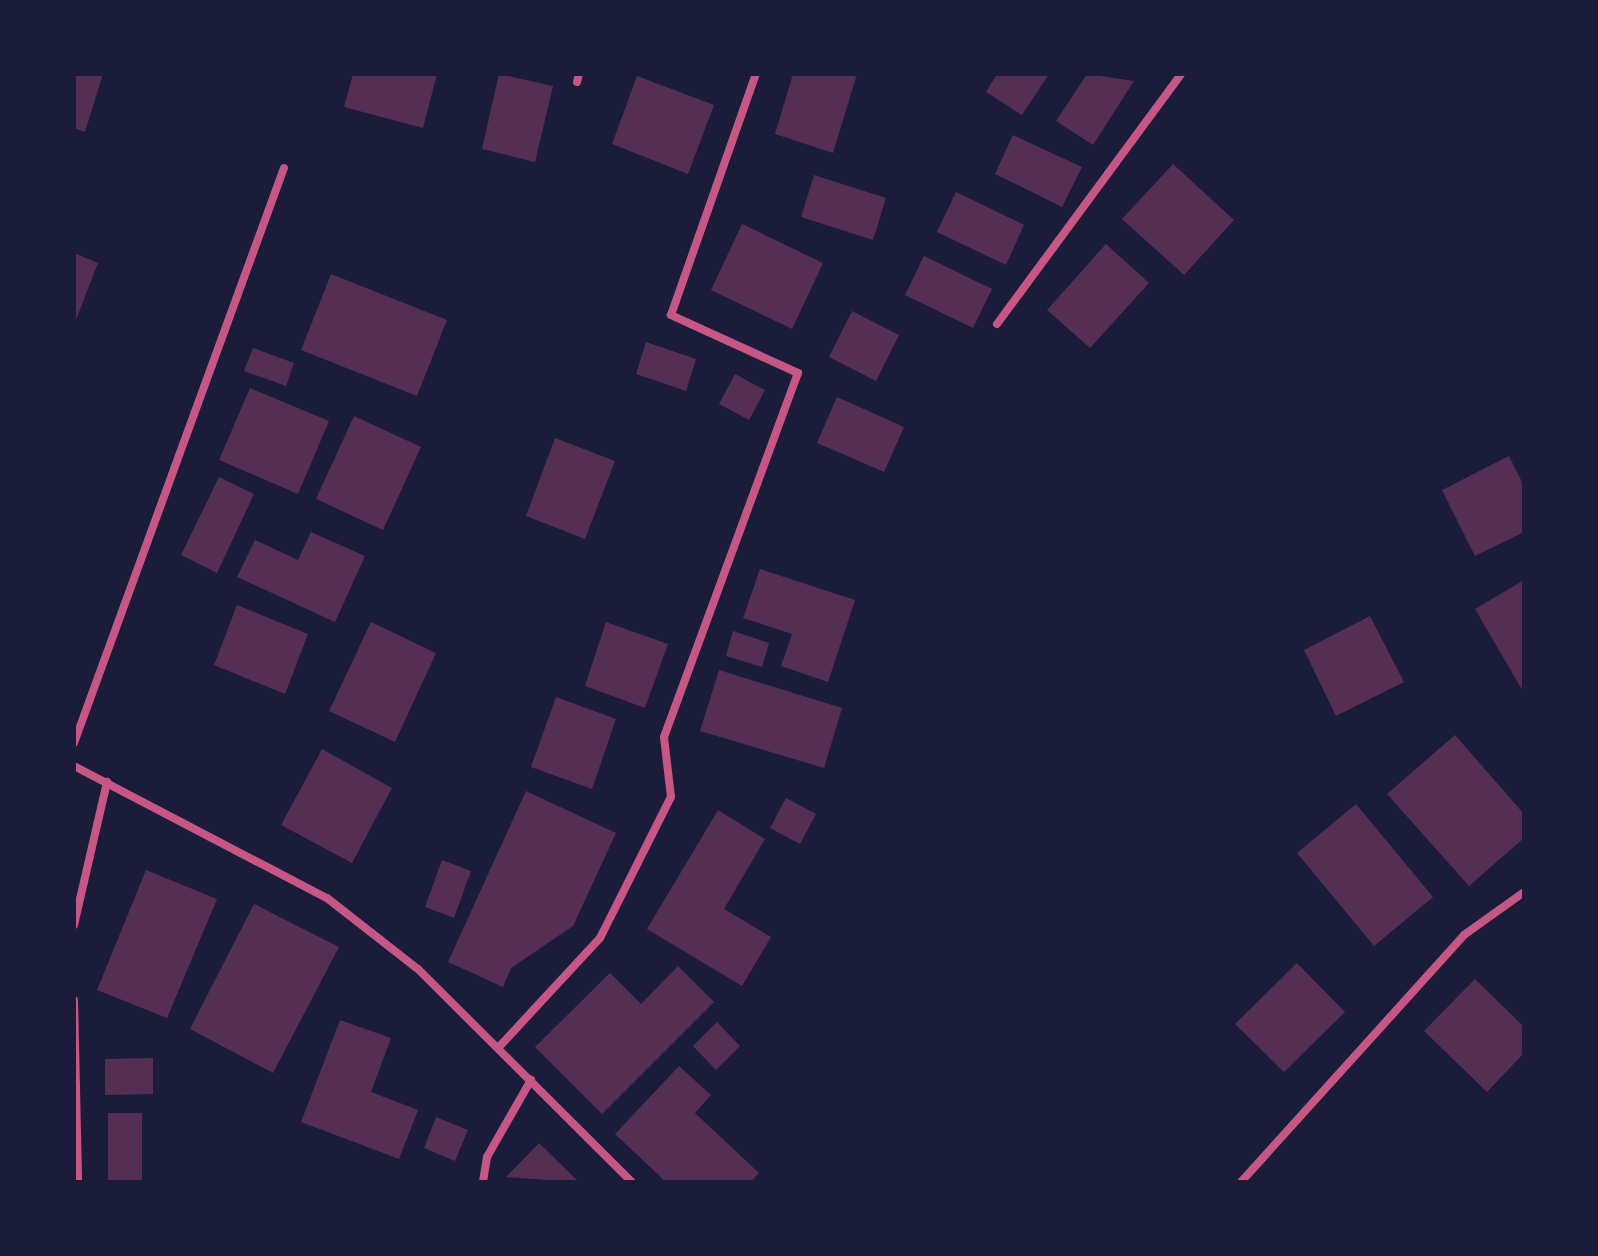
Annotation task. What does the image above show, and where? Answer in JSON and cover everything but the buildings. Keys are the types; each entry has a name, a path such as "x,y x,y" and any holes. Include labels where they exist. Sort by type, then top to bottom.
{"street":[{"path":"499,1047 600,938 671,797 664,737 798,373 671,315 756,74"},
{"path":"997,324 1181,74"},
{"path":"74,743 284,168"},
{"path":"74,766 327,898 418,969 632,1182"},
{"path":"74,925 107,782"},
{"path":"1241,1182 1464,935 1524,892"},
{"path":"74,1000 78,1182"},
{"path":"483,1182 487,1157 531,1080"}]}
